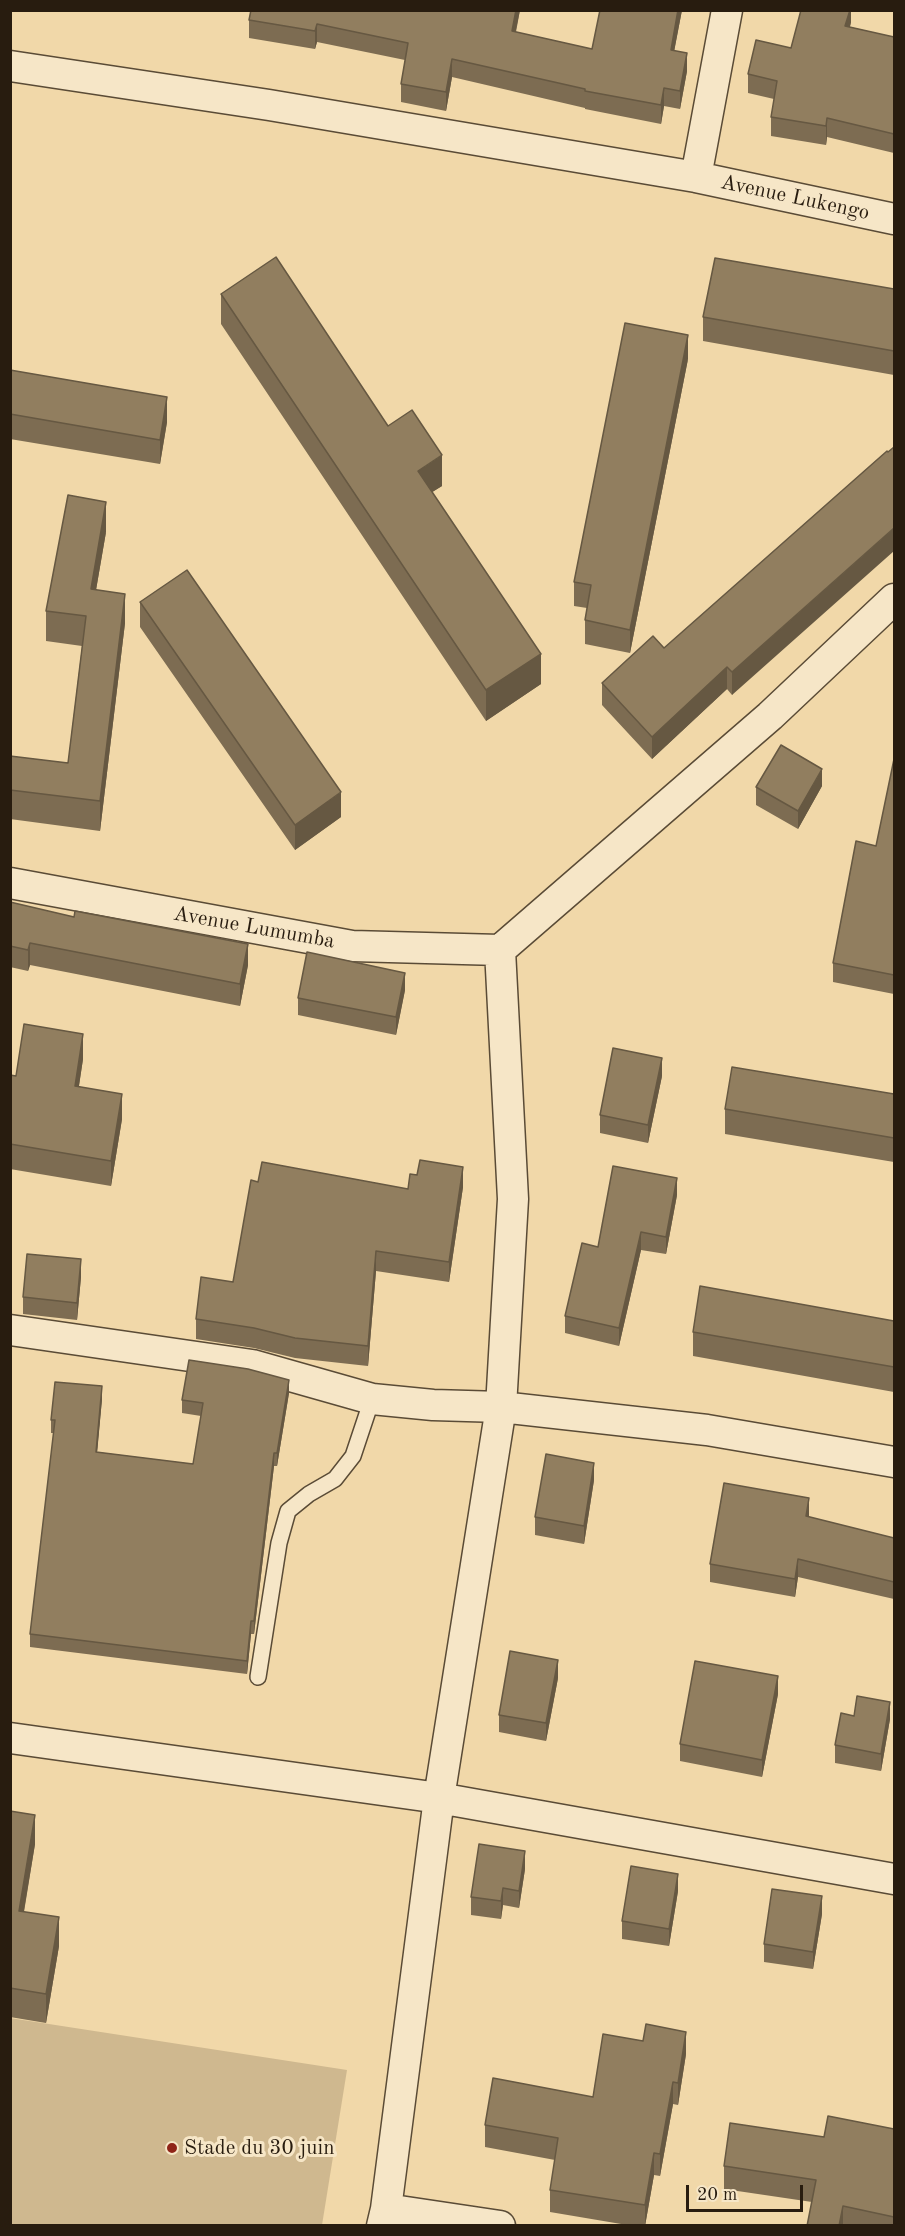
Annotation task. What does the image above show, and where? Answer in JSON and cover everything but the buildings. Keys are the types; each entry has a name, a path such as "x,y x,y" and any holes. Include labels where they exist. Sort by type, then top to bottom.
{"street":[{"path":"696,177 727,10"},
{"name":"Avenue Lukengo","path":"10,66 269,105 696,177 894,219"},
{"path":"500,2226 384,2217 439,1798 501,1407 513,1199 500,950 770,716 894,599"},
{"name":"Avenue Lumumba","path":"10,883 352,946 500,950"},
{"path":"10,1330 252,1365 372,1400 501,1407 707,1430 894,1462"},
{"path":"10,1738 439,1798 894,1879"}],"lane":[{"path":"258,1677 279,1543 288,1511 309,1494 335,1479 353,1456 372,1400"}],"shaded area":[{"name":"Stade du 30 juin","path":"10,2018 347,2070 322,2225 11,2225"}],"place":[{"name":"Stade du 30 juin","path":"172,2148"}]}
